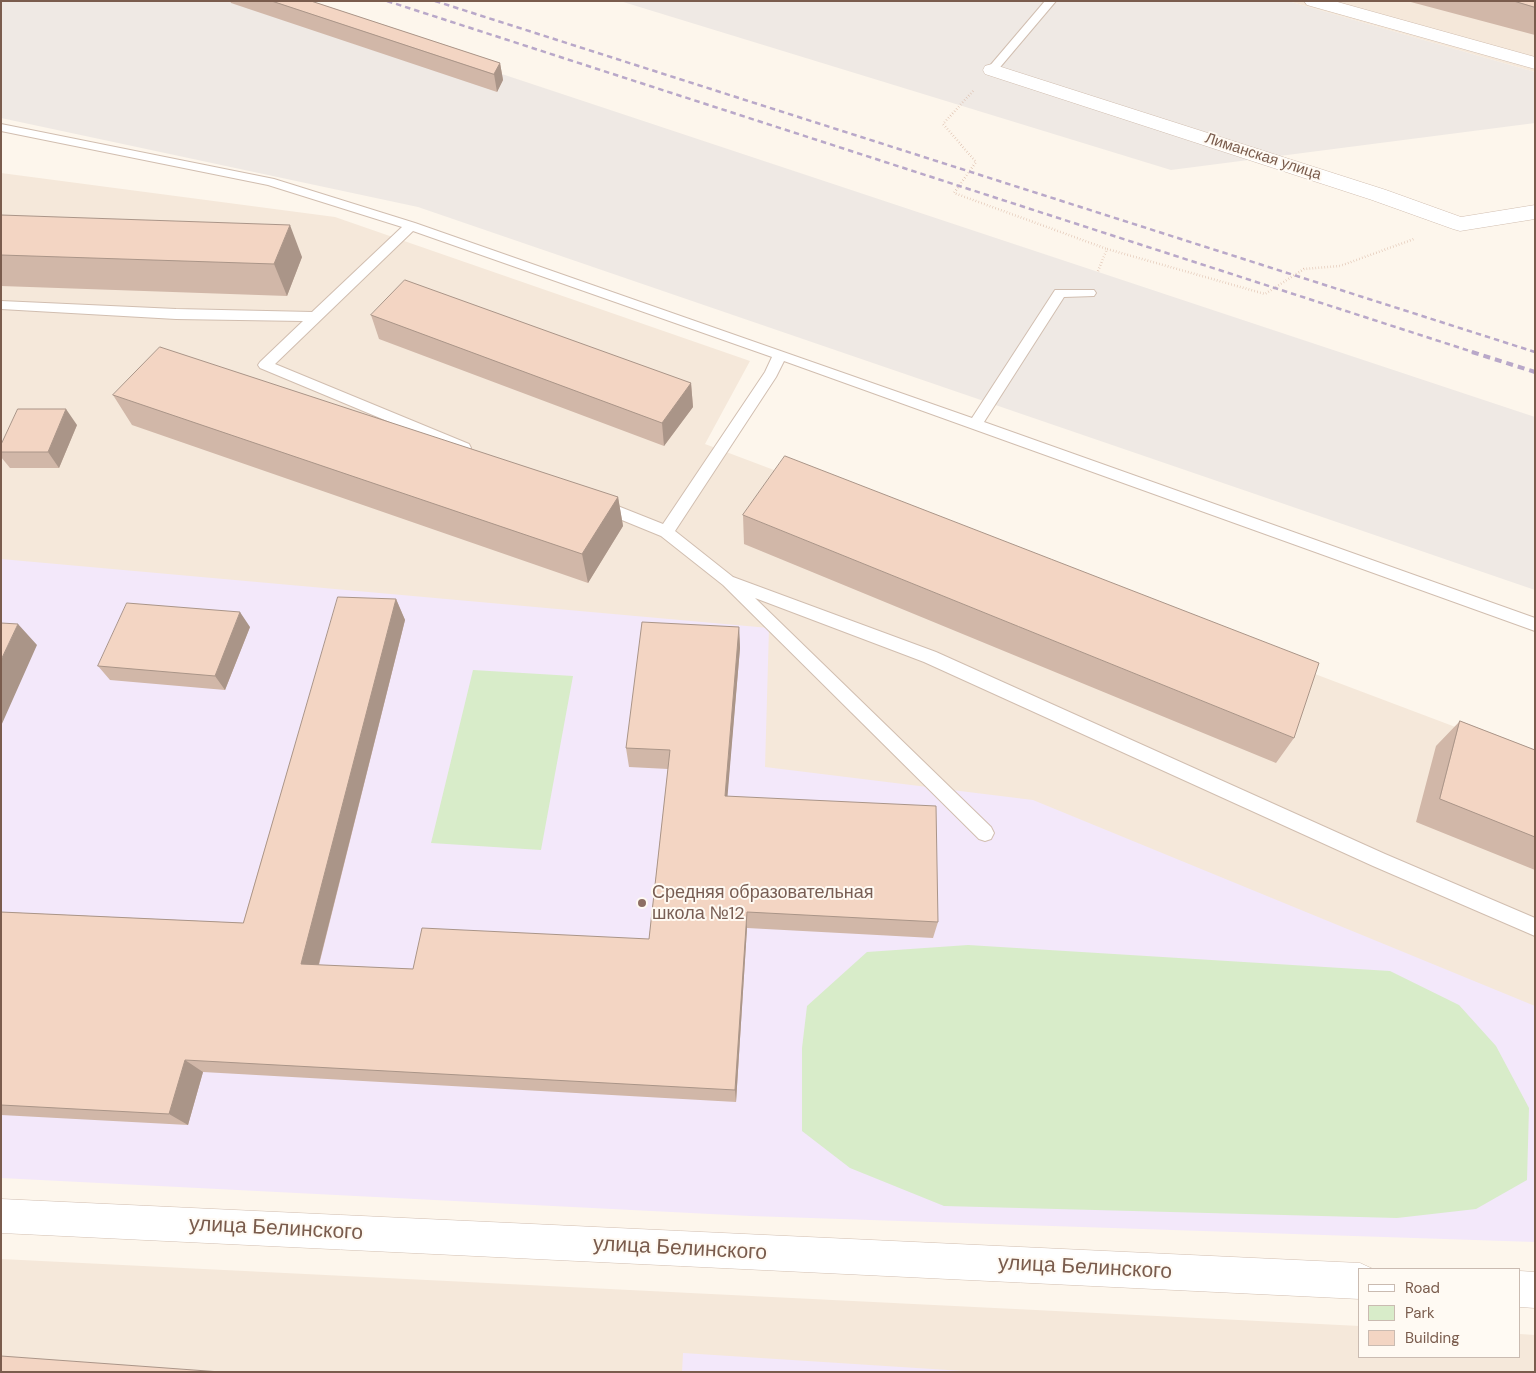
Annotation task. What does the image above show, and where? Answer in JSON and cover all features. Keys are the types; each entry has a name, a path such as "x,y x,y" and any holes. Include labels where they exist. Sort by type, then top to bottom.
{"street":[{"path":"1313,1 1535,63"},
{"name":"Лиманская улица","path":"992,70 1380,195 1460,224 1535,212"},
{"name":"улица Белинского","path":"1,1216 1358,1281"},
{"path":"1521,1289 1535,1290"}],"lane":[{"path":"992,70 1051,1"},
{"path":"1,127 270,182 411,226 780,355 1535,625"},
{"path":"411,226 265,365 474,452"},
{"path":"975,425 1060,293 1089,293"},
{"path":"1,305 176,314 313,318"},
{"path":"666,532 771,374 780,355"},
{"path":"584,498 666,532 728,581 985,833"},
{"path":"728,581 930,657 1379,860 1535,927"}],"path":[{"path":"992,70 943,124 976,162 954,193 1107,249 1265,294 1304,269 1340,266 1460,224"},
{"path":"1089,293 1107,249"}],"shaded area":[{"path":"1,1 282,1 1535,417 1535,590 418,207 1,118"},
{"path":"620,1 1288,1 1535,72 1535,123 1171,170"},
{"path":"1288,1 1535,1 1535,72"},
{"name":"Средняя образовательная школа №12","path":"1,173 335,217 750,361 705,444 1535,757 1535,1229 1,1175"},
{"name":"Средняя образовательная школа №12","path":"1,559 769,628 765,767 1033,800 1535,1006 1535,1242 750,1216 1,1178"},
{"path":"1,1259 1358,1326 1358,1358 1521,1358 1521,1334 1535,1335 1535,1372 1,1372"},
{"path":"683,1353 979,1372 682,1372"}],"green space":[{"path":"473,670 573,676 541,850 431,843"},
{"path":"968,945 1390,971 1459,1005 1496,1046 1529,1108 1527,1180 1476,1209 1397,1218 944,1206 850,1168 802,1131 802,1048 807,1006 867,952"}],"building":[{"path":"272,1 311,1 500,63 494,74"},
{"path":"1514,1 1535,1 1535,7"},
{"path":"1,215 290,225 274,264 1,255"},
{"path":"405,280 691,383 662,423 371,315"},
{"path":"160,347 618,497 582,554 113,395"},
{"path":"18,409 66,409 48,452 1,452 1,445"},
{"path":"785,456 1319,663 1294,738 743,515"},
{"path":"338,597 396,599 301,964 413,969 422,928 649,939 670,750 626,748 642,622 739,627 725,796 936,806 938,922 747,912 735,1090 185,1060 169,1114 1,1105 1,912 243,923"},
{"path":"127,603 240,612 215,676 98,666"},
{"path":"1,623 18,624 1,660"},
{"path":"1460,721 1535,750 1535,837 1440,799"},
{"path":"1,1356 221,1372 1,1372"}],"railway":[{"path":"387,1 1476,353"},
{"path":"435,1 1535,352"},
{"path":"1472,352 1535,372"}],"place":[{"name":"Средняя образовательная школа №12","path":"642,903"}]}
